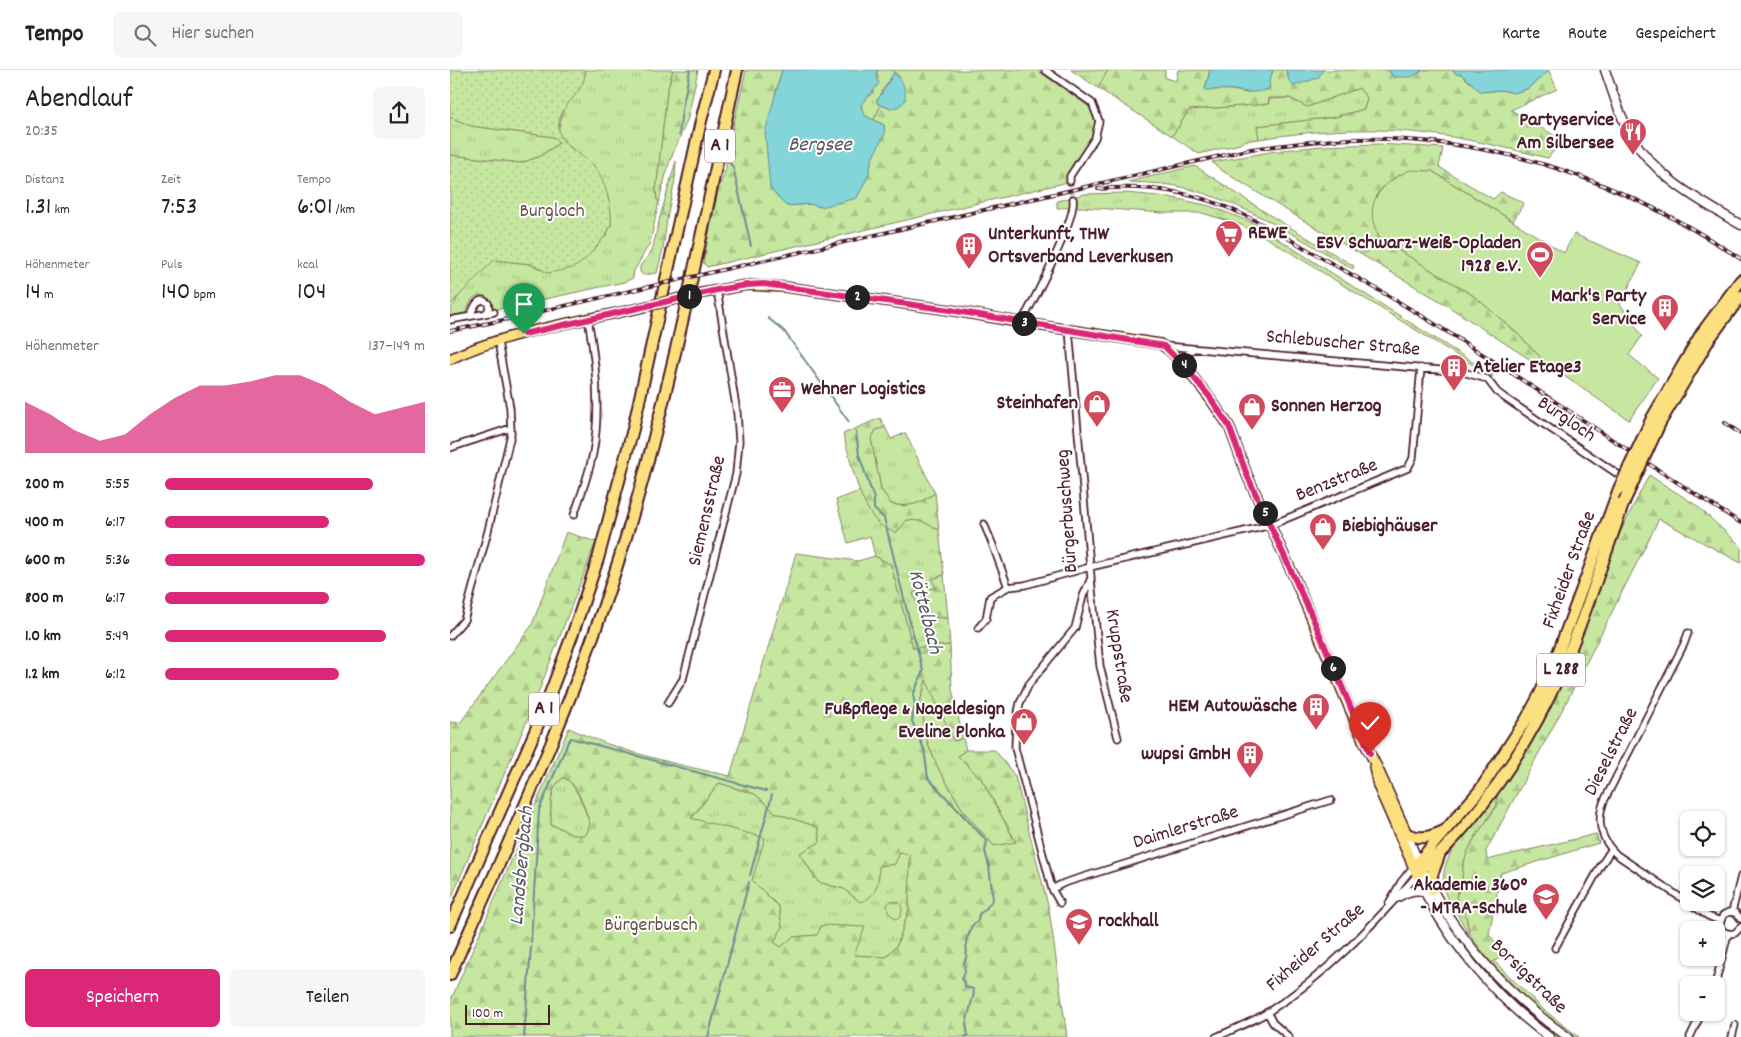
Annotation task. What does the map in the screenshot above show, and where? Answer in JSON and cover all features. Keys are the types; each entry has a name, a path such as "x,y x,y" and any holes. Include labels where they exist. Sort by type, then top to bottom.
{"highway":[{"path":"701,121 702,97 707,70"},
{"name":"A 1","path":"450,926 546,703 573,634 598,559 633,429 714,70"},
{"name":"A 1","path":"450,975 567,703 590,645 615,572 670,376 737,70"},
{"name":"Fixheider Straße","path":"1417,865 1480,790 1501,760 1540,694 1558,653 1619,489 1701,334 1741,280"},
{"name":"Fixheider Straße","path":"1417,865 1443,850 1486,800 1526,740 1548,701 1568,655 1656,420 1710,338 1741,296"},
{"path":"1406,834 1417,838 1426,838 1447,830"},
{"name":"L 288","path":"1428,890 1433,869 1443,850"}],"main road":[{"path":"1605,70 1627,127 1636,144 1651,163 1672,181 1741,225"},
{"name":"Schlebuscher Straße","path":"450,359 498,342 697,294 747,285 785,286 950,310 1164,346"},
{"path":"1164,346 1180,361 1209,396 1229,426 1247,475 1315,623 1363,740 1374,763 1378,767 1417,865"},
{"path":"1374,763 1373,769 1378,786 1428,890 1414,890 1396,898"},
{"name":"Borsigstraße","path":"1428,890 1447,928 1477,969 1503,997 1549,1037"},
{"name":"Borsigstraße","path":"1428,890 1468,943 1502,981 1530,1007 1568,1037"}],"street":[{"path":"1045,70 1092,103 1099,121 1095,138 1070,176 1070,182"},
{"path":"1021,323 1041,285 1071,219 1074,205 1073,199"},
{"name":"Siemensstraße","path":"668,703 683,679 736,474 739,441 737,413 717,290"},
{"path":"469,316 476,303 480,300 488,304 489,309 486,313"},
{"path":"450,320 494,312"},
{"path":"574,515 589,470 595,433 597,397 588,320"},
{"name":"Bürgerbuschweg","path":"1060,902 1052,890 1015,748 1016,722 1020,703 1029,684 1075,628 1083,596 1091,578 1069,330"},
{"path":"450,636 464,620 502,477 511,428 510,408 498,342"},
{"name":"Schlebuscher Straße","path":"1164,346 1463,372 1489,380"},
{"path":"1180,361 1193,349"},
{"name":"Benzstraße","path":"1008,587 1025,585 1090,567 1271,525 1408,468 1413,458 1421,368"},
{"name":"Burgloch","path":"1489,380 1497,392 1505,398 1628,482"},
{"path":"450,448 511,428"},
{"path":"978,628 986,619 990,597 1008,587 984,524"},
{"name":"Kruppstraße","path":"1091,578 1100,666 1118,738"},
{"name":"Dieselstraße","path":"1688,633 1601,808 1599,816 1601,830 1612,850 1708,916 1720,921"},
{"name":"Daimlerstraße","path":"1052,890 1064,883 1331,800"},
{"path":"1555,948 1600,867 1612,850"},
{"name":"Fixheider Straße","path":"1216,1037 1267,1012 1307,984 1384,911 1396,898 1417,865"},
{"name":"Fixheider Straße","path":"1384,911 1401,882 1417,865"},
{"path":"1732,912 1741,876"},
{"path":"1720,921 1726,913 1732,912 1741,919"},
{"path":"1725,932 1728,934 1735,933 1741,927"},
{"path":"1717,976 1728,934"},
{"path":"1267,1012 1273,1024 1289,1037"},
{"path":"1690,1037 1698,1021"},
{"path":"1732,1037 1735,1025"},
{"path":"1694,1037 1696,1027"}],"green space":[{"name":"Burgloch","path":"450,70 585,70 581,86 562,114 559,122 559,131 568,146 590,162 598,171 611,210 611,224 607,234 592,252 575,267 548,273 531,264 494,260 450,305 450,155 521,163 541,156 559,143 554,137 471,126 450,117"},
{"path":"585,70 673,70 667,92 656,191 657,200 659,201 650,243 634,271 633,278 624,282 494,310 490,300 480,295 473,298 465,313 450,316 451,309 460,294 494,260 531,264 548,273 606,236 611,225 610,204 594,167 562,140 558,130 564,109 574,95 585,74"},
{"path":"673,70 698,70 688,118 669,163 659,201 657,200 656,191 667,92"},
{"path":"746,70 782,70 775,95 786,206 810,204 821,207 868,176 884,125 874,120 881,105 890,108 900,77 893,70 1037,70 1091,108 1096,126 1091,140 1066,175 1068,182 707,267 703,262 719,187 726,169 726,157"},
{"path":"877,70 893,70 894,73 882,91 878,104 881,105 874,120 864,115 861,104 873,93 877,79"},
{"path":"1071,70 1108,70 1098,88"},
{"path":"1108,70 1165,70 1165,78 1176,81 1178,70 1210,70 1205,89 1232,90 1247,93 1269,82 1273,70 1286,70 1289,80 1323,70 1388,70 1394,77 1423,70 1453,70 1456,74 1461,74 1481,92 1501,90 1514,93 1527,89 1549,71 1557,89 1511,110 1562,140 1548,158 1463,139 1393,131 1336,131 1259,139 1257,126 1336,117 1364,109 1367,98 1359,88 1307,107 1290,98 1269,98 1268,104 1189,110 1172,136 1098,88"},
{"path":"1359,88 1367,98 1364,109 1336,117 1258,126 1259,139 1244,141 1240,144 1199,154 1172,136 1189,110 1268,104 1269,99 1290,98 1307,107"},
{"path":"450,117 471,126 554,137 559,143 541,156 521,163 450,155"},
{"path":"1379,144 1443,148 1439,167 1493,199 1501,192 1524,203 1513,221 1432,171 1399,175 1385,185 1377,194 1380,239 1474,296 1516,332 1549,366 1546,370 1443,303 1281,207 1221,170 1212,162 1282,150 1322,146"},
{"path":"676,161 675,180 657,273 643,275 640,272 640,266 652,251"},
{"path":"1195,166 1268,214 1354,266 1353,269 1291,233 1227,202 1175,186 1128,182"},
{"name":"ESV Schwarz-Weiß-Opladen 1928 e.V.","path":"1410,170 1432,171 1564,253 1574,234 1641,263 1620,304 1642,336 1629,355 1658,378 1629,420 1549,366 1516,332 1474,296 1380,239 1372,216 1376,197 1390,182"},
{"path":"1126,193 1169,197 1210,206 1253,223 1493,375 1492,377 1265,237 1239,224 1202,213 1163,213 1082,207 1057,208 1057,201 1084,194"},
{"path":"880,418 885,427 876,430 871,439 881,489 891,504 904,506 924,500 935,493 939,530 922,521 907,520 896,533 879,524 865,504 856,481 843,434"},
{"path":"885,427 891,439 905,433 935,493 924,500 909,505 891,504 881,489 871,439 876,430"},
{"path":"1649,475 1696,505 1741,546 1741,563 1659,519 1567,701 1486,851 1487,860 1596,834 1599,843 1501,873 1489,934 1505,955 1491,963 1470,935 1466,916 1456,897 1462,881 1463,865 1474,839 1497,806 1497,794 1531,744 1547,714 1579,643 1615,542"},
{"path":"860,491 869,511 907,520 922,521 939,530 944,575 933,579 936,589 926,588 913,593 930,617 948,618 950,645 913,648 891,565 875,556 870,536 848,543 836,500"},
{"path":"566,532 596,542 532,709 450,901 450,722 460,723 532,625"},
{"name":"Bürgerbusch","path":"796,553 858,561 875,556 891,565 913,648 950,645 952,689 963,738 954,741 926,680 920,702 928,745 939,770 964,812 994,846 1016,842 982,780 958,756 966,750 995,750 1015,776 1049,909 1067,1037 450,1037 450,1002 569,728 627,750 730,776","holes":["563,778 573,784 577,790 590,824 586,835 572,835 551,825 553,793 558,782","719,783 755,794 776,813 818,827 820,842 800,853 818,882 844,889 860,902 871,896 874,892 878,883 879,866 895,864 900,852 910,855 909,910 897,945 886,957 854,955 865,927 822,925 817,935 793,937 781,947 774,942 782,928 779,907 752,880 765,838 691,818"]},
{"path":"944,575 948,618 930,617 918,607 913,593 926,588 936,589 932,579"},
{"path":"926,679 955,741 963,738 966,750 958,756 982,780 1016,843 994,846 964,812 939,770 928,745 920,702"},
{"path":"563,778 567,779 571,784 583,806 590,824 586,836 572,835 551,825 553,793 558,782"},
{"path":"719,783 755,794 776,813 818,827 820,842 800,854 818,882 844,889 860,902 879,866 900,852 910,855 909,910 897,945 886,957 854,955 817,935 793,937 781,947 774,942 782,928 779,907 691,819"},
{"path":"1497,794 1497,805 1467,853 1463,865 1462,881 1456,896 1466,916 1470,935 1448,900 1443,886 1444,871 1457,843"},
{"path":"1425,884 1466,947 1562,1037 1556,1037 1536,1021 1499,986 1467,949 1438,907"},
{"path":"891,901 899,902 900,904 902,910 899,918 895,919 888,912 887,904"},
{"path":"1494,961 1544,1010 1579,1037 1574,1037 1568,1033 1529,1003 1491,963"}],"water":[{"name":"Bergsee","path":"782,70 877,70 879,83 861,105 864,115 884,125 885,133 872,159 868,176 857,198 821,207 810,204 786,206 770,188 765,132"},
{"path":"1210,70 1273,70 1269,82 1270,88 1252,92 1205,90"},
{"path":"1286,70 1323,70 1318,78 1293,86"},
{"path":"1388,70 1423,70 1412,77 1394,77"},
{"path":"1453,70 1549,71 1527,89 1514,93 1501,90 1481,92 1461,74 1456,74"},
{"path":"894,73 904,85 905,101 895,108 889,108 878,104 877,101"}],"waterway":[{"name":"Köttelbach","path":"679,135 690,70"},
{"name":"Köttelbach","path":"728,161 733,167 751,246"},
{"name":"Köttelbach","path":"768,318 784,331 849,422"},
{"name":"Köttelbach","path":"856,432 859,455 874,499 874,509 884,518 923,671 913,695 915,705 912,721 924,749 928,778 987,841 985,851 993,899 985,910 979,914 978,920 971,927 966,941 967,956 964,963 965,972 962,978 966,987 973,989 974,993 966,1024 968,1035 966,1037"},
{"name":"Landsbergbach","path":"531,942 539,810 571,738 766,791"},
{"path":"750,875 772,795"},
{"path":"708,1037 749,882"},
{"name":"Landsbergbach","path":"524,1037 531,947"}],"tunnel":[{"path":"1070,181 1073,199"}],"railway":[{"path":"450,331 1251,149 1353,139 1406,140 1457,145 1507,155 1556,168 1604,186 1651,207 1696,231 1741,259"},
{"path":"1098,189 1145,188 1176,192 1221,205 1266,226 1441,328 1741,523"},
{"path":"1725,423 1741,434"}],"place":[{"name":"Partyservice Am Silbersee","path":"1633,156"},
{"name":"REWE","path":"1229,258"},
{"name":"Unterkunft, THW Ortsverband Leverkusen","path":"969,270"},
{"name":"ESV Schwarz-Weiß-Opladen 1928 e.V.","path":"1540,279"},
{"name":"Mark's Party Service","path":"1665,332"},
{"name":"Atelier Etage3","path":"1454,392"},
{"name":"Wehner Logistics","path":"782,414"},
{"name":"Steinhafen","path":"1097,428"},
{"name":"Sonnen Herzog","path":"1252,431"},
{"name":"Biebighäuser","path":"1323,551"},
{"name":"HEM Autowäsche","path":"1316,731"},
{"name":"Fußpflege & Nageldesign Eveline Plonka","path":"1024,746"},
{"name":"wupsi GmbH","path":"1250,779"},
{"name":"Akademie 360° - MTRA-Schule","path":"1546,921"},
{"name":"rockhall","path":"1079,946"}],"route":[{"path":"524,334 717,290 764,284 950,310 1160,344 1173,353 1186,368 1209,396 1229,426 1236,440 1247,475 1315,623 1370,753"}]}
